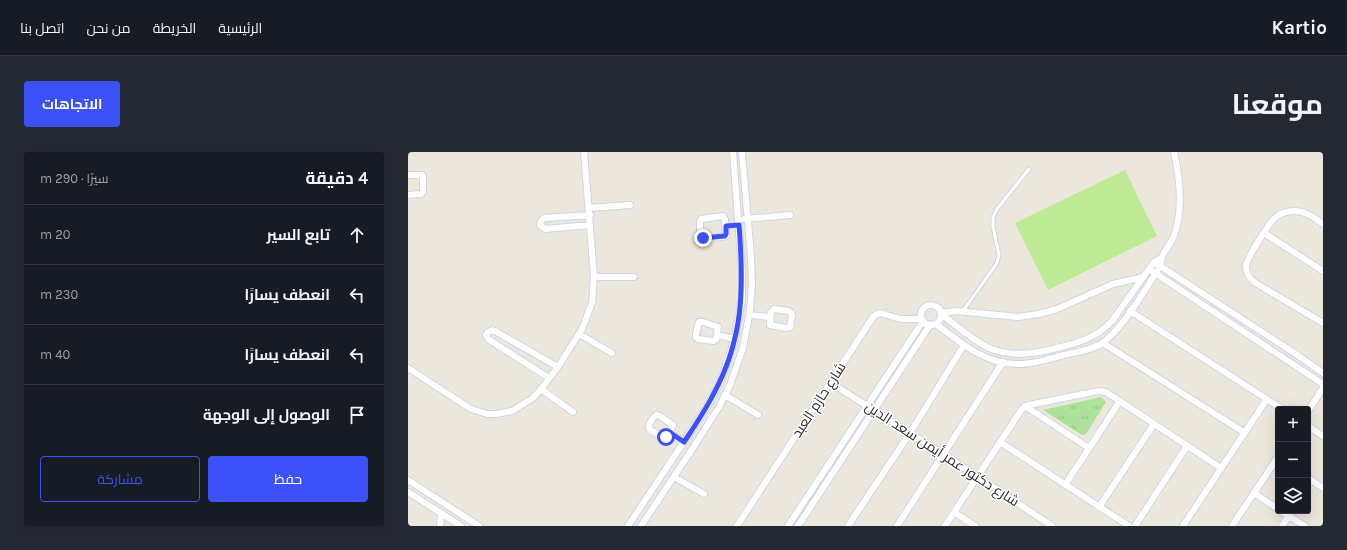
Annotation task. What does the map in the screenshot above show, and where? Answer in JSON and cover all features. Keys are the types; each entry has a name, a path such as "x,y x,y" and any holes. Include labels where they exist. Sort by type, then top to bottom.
{"street":[{"path":"408,368 471,409 487,414 512,411 533,398 541,389 579,334 592,303 594,277 584,152"},
{"path":"628,526 714,395 735,339 740,314 742,286 739,222 733,152"},
{"path":"640,526 674,477 725,395 739,361 750,315 752,270 742,152"},
{"path":"922,320 933,325 983,356 1003,362 1018,364 1032,363 1081,352 1103,343 1113,334 1155,274 1160,266 1161,258 1173,238 1180,206 1179,184 1174,152"},
{"path":"408,175 422,175 423,192 421,194 408,195"},
{"path":"590,225 545,229 540,225 544,218 630,205"},
{"path":"1323,224 1302,212 1287,212 1274,218 1248,260 1246,268 1249,276 1254,282 1323,323"},
{"path":"726,226 748,219 790,215"},
{"path":"723,216 725,218 726,226 725,236 704,238 701,235 700,220 704,218 723,216"},
{"path":"1264,233 1323,271"},
{"path":"788,526 922,320 922,310 928,305 938,307 942,314 981,344 1012,353 1024,354 1040,352 1073,344 1098,334 1112,321 1154,262 1161,258"},
{"path":"1154,262 1323,373"},
{"path":"1149,269 1323,384"},
{"path":"594,277 634,277"},
{"path":"942,314 963,312 1018,317 1039,314 1057,309 1113,284 1144,277"},
{"path":"1130,311 1278,406"},
{"name":"شارع حازم العبد","path":"737,526 873,317 881,313 907,320 922,320"},
{"path":"798,526 933,325 941,319 942,314"},
{"path":"750,315 770,317"},
{"path":"549,378 488,340 486,336 488,332 494,330 558,366"},
{"path":"579,334 612,353"},
{"path":"717,335 735,339"},
{"path":"1103,343 1245,434"},
{"path":"848,526 910,433 964,345"},
{"path":"897,526 1003,362"},
{"path":"1323,378 1323,384"},
{"name":"شارع دكتور عمر أيمن سعد الدين","path":"831,383 943,454 1052,526"},
{"path":"1311,406 1323,388"},
{"path":"541,389 573,412"},
{"path":"945,526 1025,406 1098,391 1106,392 1221,468"},
{"path":"725,395 758,414"},
{"path":"1183,526 1267,399"},
{"path":"1065,485 1120,401"},
{"path":"1025,406 1089,448"},
{"path":"1099,507 1154,424"},
{"path":"1311,428 1323,436"},
{"path":"669,432 684,442"},
{"path":"1000,442 1129,526"},
{"path":"1135,526 1188,446"},
{"path":"1232,526 1275,462"},
{"path":"674,477 704,494"},
{"path":"408,480 479,526"},
{"path":"1311,480 1323,488"},
{"path":"408,492 461,526"},
{"path":"1254,493 1275,507"},
{"path":"643,504 652,509"},
{"path":"954,512 975,526"},
{"path":"440,526 441,513"},
{"path":"1286,514 1305,526"},
{"path":"1282,526 1289,516"}],"lane":[{"path":"963,312 997,263 999,255 993,227 993,217 997,209 1029,169"}],"green space":[{"path":"1125,170 1157,236 1048,290 1015,223"},
{"path":"1101,397 1106,402 1086,434 1082,435 1043,410"}],"route":[{"path":"666,437 669,432 684,442 714,395 730,356 738,328 742,300 742,257 739,225 726,226 726,236 703,238"}]}
